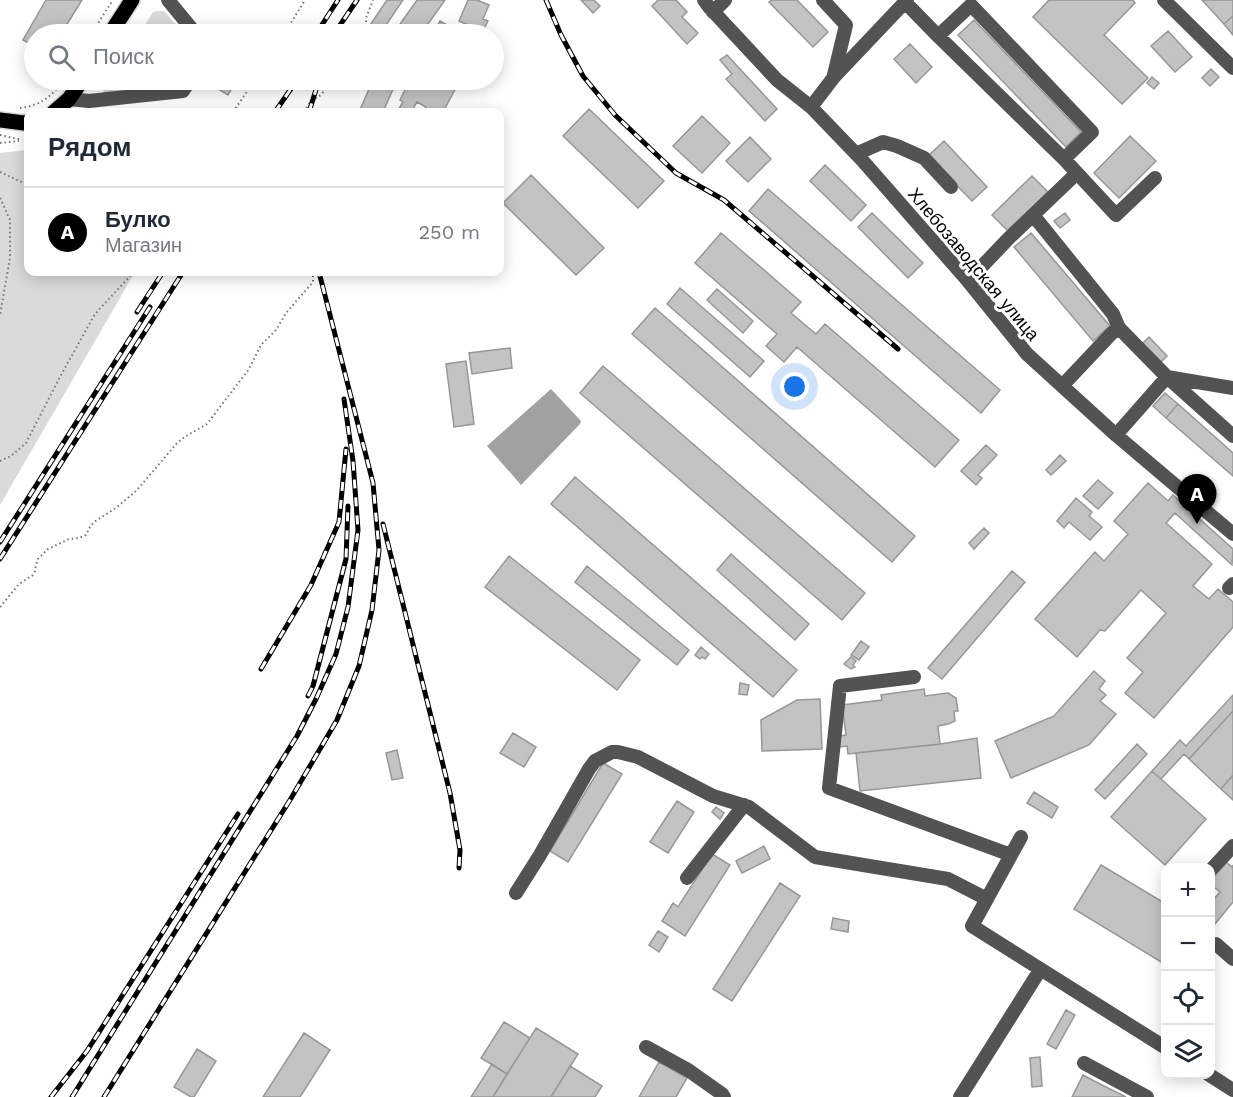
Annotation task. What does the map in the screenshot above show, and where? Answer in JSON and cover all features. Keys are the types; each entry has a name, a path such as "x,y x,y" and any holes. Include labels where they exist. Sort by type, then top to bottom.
{"main road":[{"path":"116,24 132,0"},
{"path":"59,108 75,90"},
{"path":"0,120 24,123"}],"street":[{"path":"168,0 188,24"},
{"name":"Хлебозаводская улица","path":"704,0 777,80 811,107 856,154 968,281 1027,354 1116,435 1231,528"},
{"path":"713,12 725,0"},
{"path":"823,0 846,25 834,78"},
{"path":"1164,0 1233,68"},
{"path":"811,107 834,78 906,1 938,36 1064,159 1116,215 1155,178"},
{"path":"938,36 971,5 1092,132 1064,159"},
{"path":"69,99 88,101 184,90"},
{"path":"856,154 883,142 897,146 924,158 951,188"},
{"path":"968,281 1077,173"},
{"path":"1033,215 1113,314 1119,328 1167,377 1233,436"},
{"path":"1062,386 1119,328"},
{"path":"1167,377 1233,388"},
{"path":"1116,435 1167,377"},
{"path":"914,677 840,686 829,788 1011,855"},
{"path":"516,892 589,769 596,761 618,752 638,757 712,796 749,807 814,857 948,879 987,899"},
{"path":"687,878 744,805"},
{"path":"1021,837 972,927 1161,1045"},
{"path":"1215,866 1233,846"},
{"path":"1216,944 1233,959"},
{"path":"960,1097 1040,970"},
{"path":"646,1047 688,1070 724,1097"},
{"path":"1084,1063 1147,1097"},
{"path":"1215,1078 1233,1090"}],"path":[{"path":"97,24 113,0"},
{"path":"290,24 305,0"},
{"path":"366,24 366,18 374,0"},
{"path":"25,108 51,96 56,90"},
{"path":"236,108 248,90"},
{"path":"307,108 324,90"},
{"path":"14,110 24,108"},
{"path":"0,135 22,140 0,143"},
{"path":"0,172 24,182"},
{"path":"0,198 10,220 10,258 0,315"},
{"path":"0,461 11,456 26,443 95,314 130,276"},
{"path":"0,607 20,584 33,575 38,559 48,549 69,539 86,535 94,522 116,508 137,490 177,443 207,424 249,369 261,345 276,330 286,313 313,282 313,276"}],"shaded area":[{"path":"164,11 175,24 145,24 153,12"},
{"path":"104,90 141,90 101,95"},
{"path":"24,150 24,276 133,276 0,505 0,153"},
{"path":"551,389 581,421 521,485 487,446"}],"building":[{"path":"46,0 82,0 67,24 32,24"},
{"path":"387,0 403,0 387,24 371,24"},
{"path":"417,0 445,0 428,24 400,24"},
{"path":"468,0 477,0 489,5 483,19 488,21 486,24 466,24 459,21"},
{"path":"581,0 594,0 600,6 593,13"},
{"path":"658,0 676,0 687,12 682,17 698,33 687,44 652,6"},
{"path":"797,0 828,32 813,47 769,2"},
{"path":"1049,0 1133,0 1135,3 1104,35 1148,78 1122,104 1033,17"},
{"path":"1202,0 1233,0 1233,16 1224,24"},
{"path":"1233,16 1233,35 1224,24"},
{"path":"974,20 1081,132 1066,147 958,35"},
{"path":"1168,31 1192,57 1175,72 1151,46"},
{"path":"910,44 932,67 916,83 894,59"},
{"path":"727,55 777,109 765,121 726,79 732,74 720,60"},
{"path":"1211,69 1219,77 1210,86 1202,78"},
{"path":"1152,77 1159,83 1154,89 1147,83"},
{"path":"220,90 231,90 228,95"},
{"path":"369,90 393,90 385,108 361,108"},
{"path":"405,90 455,90 445,108 425,108 417,102 413,108 399,108 403,102 400,100"},
{"path":"589,109 664,181 638,208 563,136"},
{"path":"702,116 730,143 702,173 673,146"},
{"path":"1130,136 1156,161 1119,198 1094,173"},
{"path":"750,137 771,159 748,182 726,161"},
{"path":"944,141 987,187 972,201 928,156"},
{"path":"825,165 866,205 851,221 810,181"},
{"path":"531,175 604,248 576,275 504,202"},
{"path":"1032,176 1048,192 1008,231 992,215"},
{"path":"768,189 1000,390 981,413 749,211"},
{"path":"872,213 923,263 908,278 858,227"},
{"path":"1065,213 1070,220 1060,228 1054,221"},
{"path":"721,233 801,302 791,313 816,334 825,324 959,440 935,467 797,347 784,362 766,346 777,334 695,263"},
{"path":"1031,233 1110,326 1093,341 1014,247"},
{"path":"680,288 764,361 750,377 667,304"},
{"path":"717,289 753,321 743,333 707,300"},
{"path":"655,308 915,536 892,562 632,334"},
{"path":"1149,337 1167,356 1160,363 1142,344"},
{"path":"510,348 512,368 472,374 469,353"},
{"path":"466,361 474,424 454,427 446,364"},
{"path":"603,366 865,593 842,620 580,393"},
{"path":"1165,393 1178,404 1166,418 1153,406"},
{"path":"1178,404 1233,453 1233,476 1166,418"},
{"path":"986,445 997,455 978,475 982,478 976,485 961,471"},
{"path":"1060,455 1066,461 1051,475 1046,470"},
{"path":"575,477 797,670 773,697 551,504"},
{"path":"1098,480 1113,493 1098,509 1083,496"},
{"path":"1148,483 1168,501 1173,495 1233,549 1232,565 1175,513 1166,523 1212,564 1193,586 1209,599 1218,589 1233,602 1233,627 1154,718 1125,693 1143,672 1127,658 1166,613 1141,590 1105,631 1100,630 1077,657 1035,619 1095,552 1104,561 1128,534 1114,521"},
{"path":"1076,498 1092,512 1089,516 1102,527 1090,540 1069,522 1064,528 1057,521"},
{"path":"984,528 989,533 974,549 969,543"},
{"path":"731,554 809,624 795,640 717,570"},
{"path":"509,556 640,660 617,690 485,587"},
{"path":"587,566 689,650 677,665 575,582"},
{"path":"1012,571 1025,582 942,679 928,668"},
{"path":"861,641 869,647 859,660 851,655"},
{"path":"701,647 709,654 705,659 702,657 700,659 695,655"},
{"path":"851,657 856,661 853,665 855,667 851,669 844,664"},
{"path":"1094,671 1105,681 1099,689 1106,695 1100,701 1116,714 1089,745 1011,778 995,741 1054,716"},
{"path":"740,683 749,685 747,695 739,694"},
{"path":"924,689 925,696 948,693 956,698 958,711 954,711 955,721 938,726 940,744 848,754 847,746 840,747 839,736 846,735 842,705 882,700 881,695"},
{"path":"1233,695 1233,711 1189,759 1184,754 1161,779 1152,771 1180,740 1186,746"},
{"path":"820,699 822,749 762,751 761,720 797,700"},
{"path":"1233,711 1233,775 1221,789 1189,759"},
{"path":"513,733 536,747 524,767 500,753"},
{"path":"977,738 981,778 860,791 856,753"},
{"path":"1137,744 1147,754 1105,799 1095,790"},
{"path":"397,750 403,778 392,780 386,753"},
{"path":"603,763 622,774 568,862 550,851"},
{"path":"1152,771 1206,819 1167,863 1163,863 1111,817"},
{"path":"1233,775 1233,800 1221,789"},
{"path":"1034,792 1058,807 1052,818 1027,803"},
{"path":"677,801 694,812 668,853 650,842"},
{"path":"716,807 724,813 720,819 712,812"},
{"path":"764,846 770,859 742,873 736,861"},
{"path":"712,854 730,865 685,936 662,921 673,903 678,907"},
{"path":"1225,861 1232,867 1233,865 1233,902 1215,924 1215,898 1220,892 1215,888 1215,872"},
{"path":"1101,865 1161,901 1161,962 1074,909"},
{"path":"780,883 800,896 732,1001 713,989"},
{"path":"833,918 849,921 848,932 831,929"},
{"path":"658,931 668,937 659,952 649,945"},
{"path":"1066,1010 1075,1015 1056,1049 1047,1044"},
{"path":"504,1022 530,1038 507,1074 481,1058"},
{"path":"536,1028 578,1054 551,1097 493,1097"},
{"path":"304,1033 330,1050 300,1097 263,1097"},
{"path":"197,1049 216,1061 194,1097 191,1097 174,1087"},
{"path":"1040,1057 1042,1086 1032,1087 1030,1058"},
{"path":"659,1062 687,1078 676,1097 639,1097"},
{"path":"492,1064 507,1074 493,1097 471,1097"},
{"path":"570,1066 602,1086 595,1097 551,1097"},
{"path":"1083,1075 1098,1083 1126,1097 1072,1097"}],"railway":[{"path":"322,24 338,0"},
{"path":"341,24 357,0"},
{"path":"546,0 561,35 583,76 615,115 676,173 724,200 898,349"},
{"path":"278,108 290,90"},
{"path":"310,108 316,90"},
{"path":"137,312 160,276"},
{"path":"0,559 180,276"},
{"path":"104,1097 290,800 337,720 359,666 372,610 379,550 373,483 320,276"},
{"path":"0,542 150,307"},
{"path":"72,1097 297,736 336,654 348,607 358,530 353,461 344,399"},
{"path":"261,669 311,585 339,522 346,449"},
{"path":"308,696 313,686 346,559 348,506"},
{"path":"383,524 450,793 460,850 459,868"},
{"path":"51,1097 87,1051 238,814"}],"place":[{"name":"Булко","path":"1197,524"}]}
